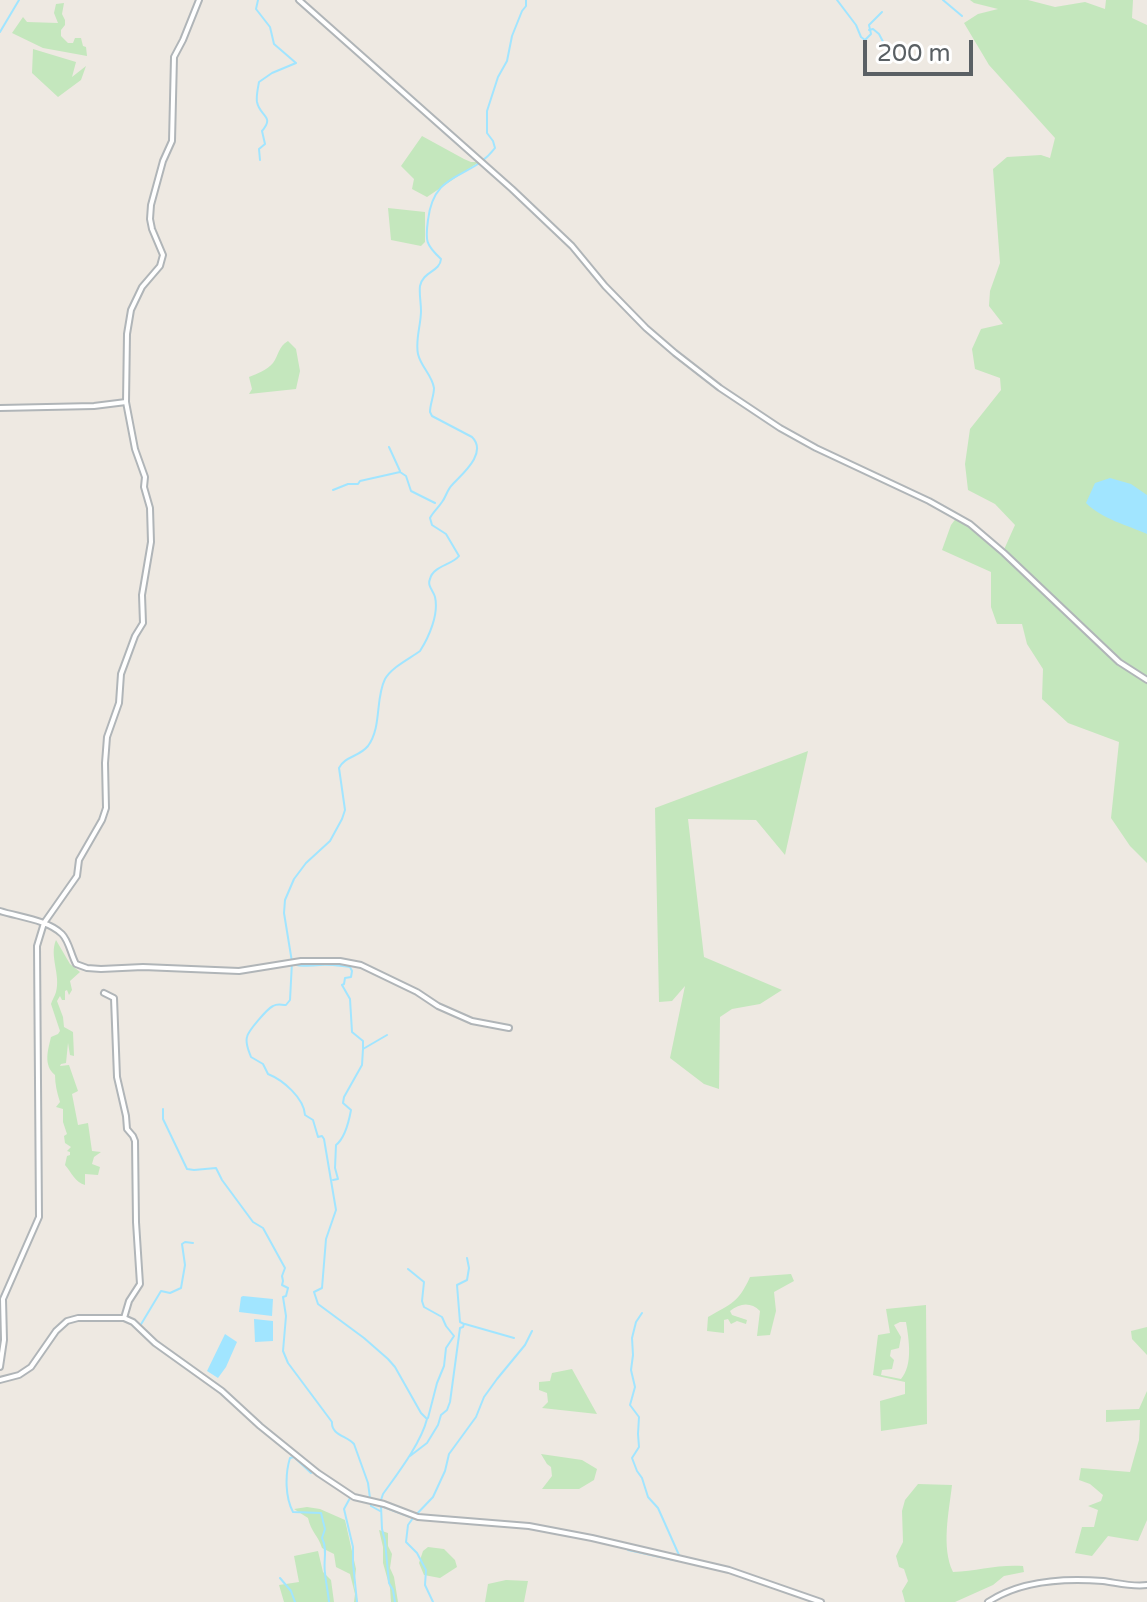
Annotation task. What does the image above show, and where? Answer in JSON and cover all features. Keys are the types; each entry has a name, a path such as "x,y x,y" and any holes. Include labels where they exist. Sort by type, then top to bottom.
{"street":[{"path":"0,1367 4,1340 3,1299 39,1217 37,946 44,923 77,876 79,860 106,808 107,737 119,703 121,674 143,623 142,595 151,542 150,508 126,402 127,334 131,310 142,287 160,266 163,255 152,229 151,205 172,141 174,57 199,0"},
{"path":"299,0 486,165 572,246 646,328 686,362 750,409 804,442 929,501 970,524 1119,662 1147,680"},
{"path":"0,408 94,406 126,402"},
{"path":"0,911 44,923 63,935 76,964 87,968 239,971 301,961 340,961 361,965 472,1021 509,1028"},
{"path":"104,993 114,998 117,1077 127,1129 135,1141 140,1284 129,1301 124,1318"},
{"path":"0,1380 19,1375 31,1367 56,1331 67,1321 78,1318 124,1318 222,1391 260,1426 351,1496 416,1516 529,1526 592,1538 729,1570 821,1602"},
{"path":"988,1602 1002,1593 1024,1586 1055,1582 1147,1585"}],"green space":[{"path":"970,0 1028,0 1055,7 1085,2 1105,9 1106,0 1133,0 1132,18 1147,25 1147,863 1130,846 1111,818 1119,742 1068,723 1042,699 1043,669 1027,644 1022,624 997,624 991,607 991,572 942,550 957,517 1002,554 1015,525 995,504 968,490 965,464 970,429 1001,390 1000,378 975,369 972,349 981,329 1003,324 989,306 990,291 1000,263 993,169 1007,157 1041,155 1050,158 1055,138 989,65 964,23 978,14 998,9"},
{"path":"64,3 62,14 65,25 61,36 68,43 81,38 87,56 43,48 12,33 23,17 27,22 58,23 54,13 56,4"},
{"path":"33,49 76,62 72,77 86,66 81,80 58,97 32,73"},
{"path":"422,136 464,159 479,162 427,197 412,189 414,179 401,166"},
{"path":"388,208 425,212 425,242 421,246 391,240"},
{"path":"288,341 296,349 300,371 296,389 249,394 252,389 249,377 271,365"},
{"path":"808,751 785,855 756,820 688,819 704,957 782,990 760,1004 732,1009 720,1017 719,1089 704,1084 670,1058 685,986 672,1001 659,1002 655,808"},
{"path":"56,940 70,964 80,972 70,981 72,990 69,995 67,990 65,1000 60,996 57,1001 64,1027 73,1032 74,1056 70,1055 68,1043 66,1063 60,1066 69,1065 78,1091 72,1094 78,1125 88,1123 92,1151 101,1152 94,1157 92,1164 100,1167 98,1175 85,1174 85,1185 76,1180 65,1165 70,1155 67,1151 71,1147 65,1143 64,1136 67,1134 63,1109 56,1107 60,1102 55,1075 48,1062 51,1037 60,1031 51,1004 57,986"},
{"path":"791,1274 794,1281 774,1292 776,1311 770,1335 757,1336 760,1311 745,1305 730,1311 732,1315 747,1320 746,1324 737,1321 731,1324 728,1319 724,1320 724,1333 707,1331 708,1317 734,1302 750,1277"},
{"path":"926,1305 927,1424 881,1431 880,1401 905,1394 905,1382 873,1375 878,1335 890,1333 886,1309","holes":["906,1322 909,1352 905,1373 901,1379 881,1375 882,1370 892,1369 894,1360 890,1356 891,1350 899,1348 901,1337 894,1325"]},
{"path":"1147,1327 1147,1355 1132,1339 1131,1331"},
{"path":"572,1369 597,1414 542,1408 548,1402 547,1393 539,1390 539,1382 550,1381 552,1373"},
{"path":"1147,1391 1147,1520 1138,1541 1108,1536 1092,1556 1075,1553 1082,1527 1094,1527 1098,1510 1088,1506 1101,1501 1103,1495 1090,1484 1079,1480 1081,1468 1130,1472 1139,1440 1140,1420 1106,1422 1106,1410 1139,1409"},
{"path":"541,1454 582,1460 597,1469 594,1480 579,1489 542,1489 552,1476 551,1467"},
{"path":"918,1484 952,1485 947,1552 953,1572 1023,1566 1024,1572 1004,1576 993,1585 955,1602 905,1602 902,1591 908,1581 896,1556 903,1542 902,1511 905,1500"},
{"path":"307,1507 345,1520 356,1569 354,1585 358,1602 354,1602 350,1574 336,1567 334,1554 322,1548 308,1518 294,1509"},
{"path":"379,1530 388,1533 388,1546 392,1554 390,1568 398,1602 391,1602"},
{"path":"428,1547 444,1549 455,1560 457,1567 440,1578 424,1575 419,1563"},
{"path":"318,1551 323,1572 331,1580 334,1602 284,1602 279,1585 299,1582 294,1556"},
{"path":"506,1580 528,1581 524,1602 485,1602 488,1584"}],"water":[{"path":"1110,478 1131,484 1147,495 1147,534 1107,517 1086,503 1095,483"},
{"path":"243,1296 273,1299 272,1316 239,1312"},
{"path":"254,1319 273,1321 273,1341 255,1342"},
{"path":"225,1334 237,1342 218,1378 207,1371"}],"waterway":[{"path":"0,32 19,0"},
{"path":"258,0 256,9 270,27 274,44 296,63 259,82 257,102 267,119 262,131 265,144 259,149 260,160"},
{"path":"381,1500 414,1448 427,1419 388,1359 318,1304 314,1292 322,1288 326,1239 336,1210 324,1139 318,1137 313,1120 305,1115 301,1102 292,1090 268,1074 263,1064 251,1057 247,1040 248,1034 267,1011 278,1004 286,1005 290,1000 292,962 284,913 285,900 294,879 330,841 342,819 345,810 339,768 368,746 377,722 385,679 396,667 420,651 427,639 436,611 435,597 429,584 432,575 459,556 446,534 432,525 430,518 450,487 472,463 477,450 472,437 432,416 430,412 434,388 417,349 420,289 422,281 438,267 441,259 428,242 427,227 437,192 495,148 487,133 487,111 526,0"},
{"path":"837,0 865,40 871,34 869,25 882,12"},
{"path":"943,0 962,16"},
{"path":"869,30 873,29 879,34 891,57"},
{"path":"389,447 400,471"},
{"path":"333,490 400,472 406,476 411,491 435,503"},
{"path":"293,964 350,967 351,977 345,978 342,985 350,999 352,1032 363,1041 363,1048"},
{"path":"333,1180 338,1179 336,1145 344,1134 351,1110 343,1103 344,1097 362,1065 363,1049 387,1035"},
{"path":"163,1109 163,1119 187,1169 216,1168 253,1222 263,1228 285,1268 282,1285 288,1288 283,1297 286,1316 283,1351 288,1363 332,1422 334,1430 354,1444 368,1483 371,1506 380,1511"},
{"path":"140,1326 161,1291 170,1293 181,1288 185,1265 182,1244 193,1243"},
{"path":"410,1456 427,1443 450,1402 460,1328 464,1324 460,1322 457,1285 467,1280 467,1258"},
{"path":"408,1269 424,1282 424,1307 442,1317 454,1336 446,1348 444,1366 428,1418"},
{"path":"642,1313 632,1338 631,1370 635,1387 630,1405 639,1417 639,1447 632,1458 648,1497 658,1508 679,1555"},
{"path":"465,1324 514,1338"},
{"path":"395,1602 389,1583 381,1506 413,1518 433,1497 449,1454 476,1417 484,1397 525,1345 532,1331"},
{"path":"311,1473 294,1457 290,1458 287,1493 293,1512 321,1513 325,1529 322,1538 329,1602"},
{"path":"350,1498 344,1509 353,1547 357,1602"},
{"path":"413,1518 408,1525 406,1542 417,1553 426,1570 425,1585 433,1602"},
{"path":"628,1550 679,1561"},
{"path":"280,1578 291,1591 295,1602"}]}
